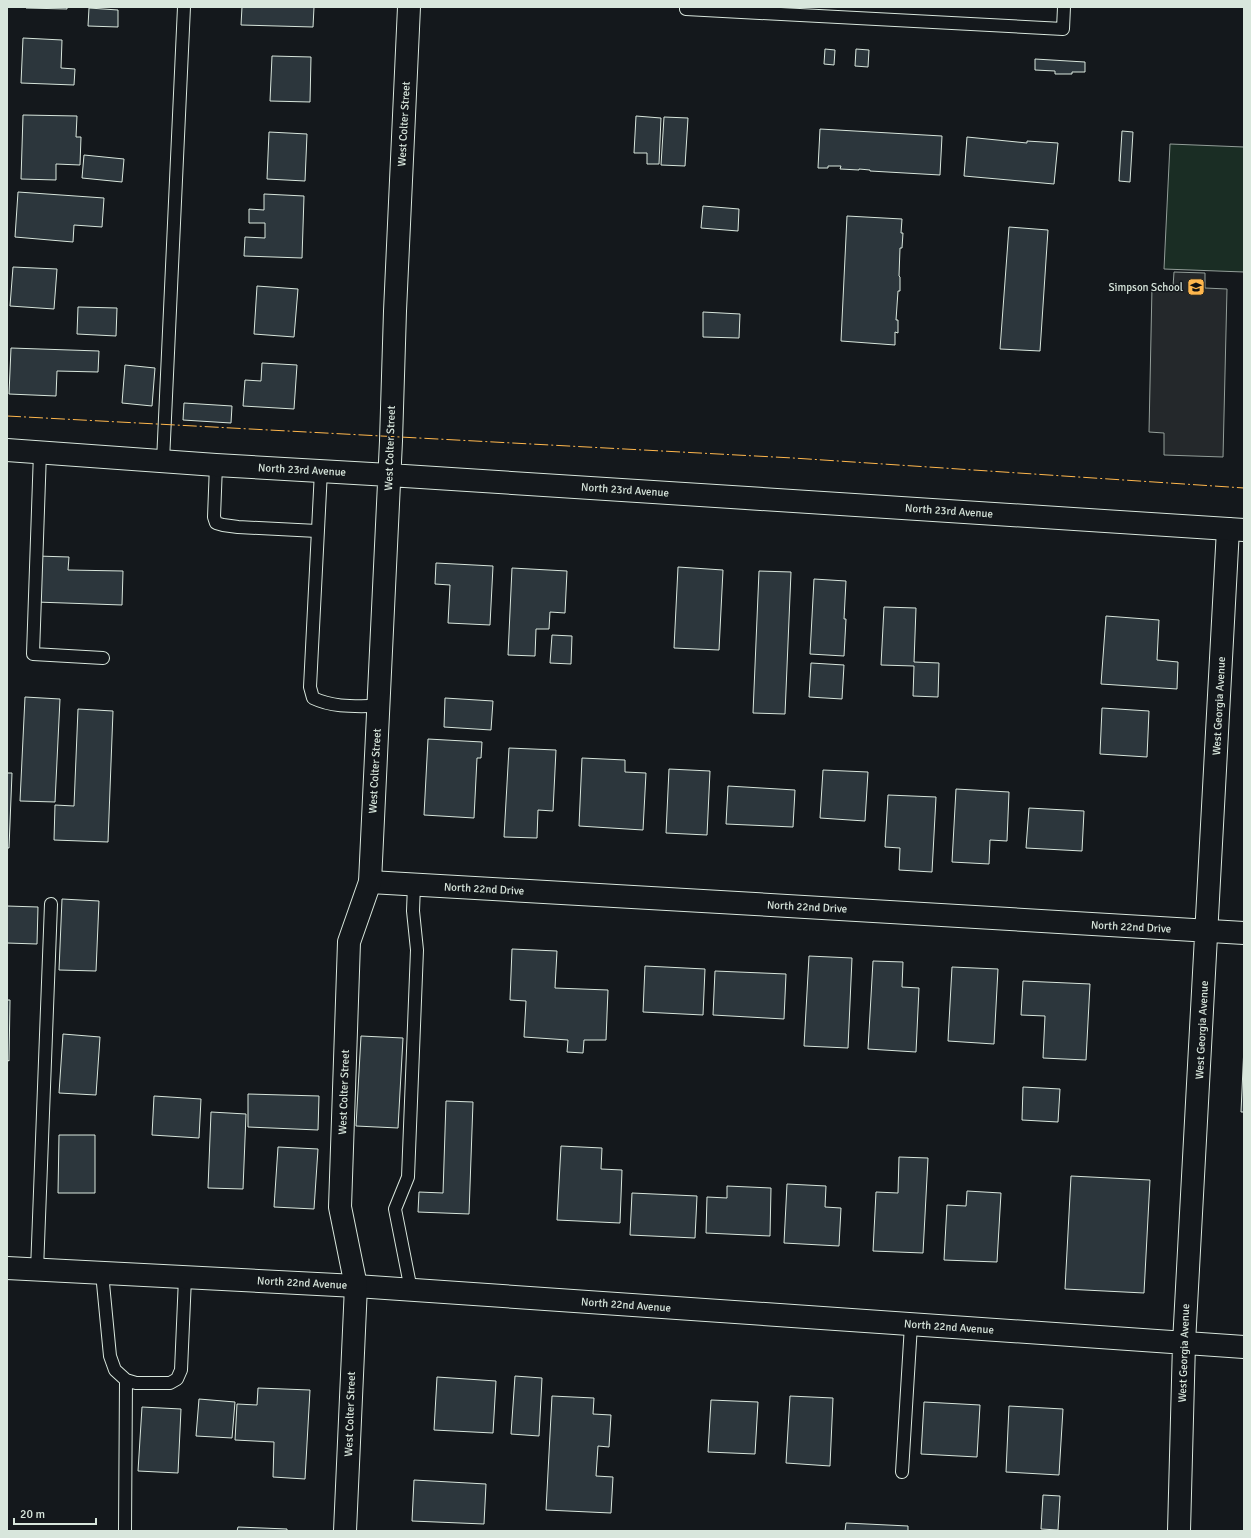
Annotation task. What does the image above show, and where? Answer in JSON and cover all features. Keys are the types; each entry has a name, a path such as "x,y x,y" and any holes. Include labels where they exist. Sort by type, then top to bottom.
{"street":[{"name":"West Colter Street","path":"345,1531 356,1286 340,1207 349,942 370,882 409,7"},
{"name":"North 23rd Avenue","path":"7,450 216,465 1236,530"},
{"name":"West Georgia Avenue","path":"1179,1531 1184,1343 1207,931 1236,530"},
{"name":"North 22nd Drive","path":"370,882 1244,933"},
{"name":"North 22nd Avenue","path":"7,1268 356,1286 1244,1347"}],"lane":[{"path":"163,461 184,7"},
{"path":"686,8 880,13 1063,29 1064,7"},
{"path":"40,452 33,654 103,658"},
{"path":"216,465 214,518 216,523 238,527 317,530"},
{"path":"321,471 310,687 313,698 324,704 343,706 378,706"},
{"path":"411,1290 395,1209 408,1177 417,950 413,911 414,885"},
{"path":"37,1270 51,904"},
{"path":"102,1273 110,1356 115,1370 126,1380 136,1384 170,1383 177,1379 181,1370 185,1278"},
{"path":"902,1472 911,1325"},
{"path":"125,1531 126,1380"}],"green space":[{"path":"1170,144 1244,147 1244,272 1164,269"}],"shaded area":[{"path":"1174,272 1205,273 1205,288 1227,289 1223,457 1164,455 1164,433 1149,432 1152,287 1173,287"}],"building":[{"path":"67,7 67,9 26,8"},
{"path":"242,7 314,7 313,27 241,25"},
{"path":"89,8 118,10 118,27 88,26"},
{"path":"23,38 62,40 61,68 75,69 74,85 21,83"},
{"path":"825,49 835,50 834,65 824,64"},
{"path":"856,49 869,50 868,67 855,66"},
{"path":"272,56 311,57 310,102 270,101"},
{"path":"1035,59 1085,62 1085,72 1055,74 1055,71 1035,70"},
{"path":"23,115 77,116 76,137 81,137 80,165 56,164 56,180 21,179"},
{"path":"636,116 661,118 659,164 647,164 647,153 634,153"},
{"path":"664,117 688,118 685,166 661,165"},
{"path":"820,129 942,136 940,175 840,169 841,166 818,168"},
{"path":"1122,131 1133,132 1130,182 1119,181"},
{"path":"269,132 307,134 305,181 267,179"},
{"path":"967,137 1027,143 1027,141 1058,143 1054,184 964,176"},
{"path":"84,155 124,159 122,182 82,178"},
{"path":"18,192 104,198 102,227 74,225 73,242 15,237"},
{"path":"264,194 304,196 302,258 244,256 245,237 265,238 265,223 249,223 249,209 264,210"},
{"path":"703,206 739,209 738,231 701,228"},
{"path":"847,216 902,219 901,233 903,233 902,248 900,248 899,276 900,291 898,291 896,320 898,320 898,333 895,332 895,345 841,341"},
{"path":"1009,227 1048,230 1040,351 1000,349"},
{"path":"13,267 57,269 54,309 10,306"},
{"path":"257,286 298,289 294,337 254,334"},
{"path":"78,307 117,308 116,336 77,334"},
{"path":"703,312 740,314 739,338 703,337"},
{"path":"11,348 99,351 98,372 57,371 56,396 9,394"},
{"path":"262,363 297,365 294,409 243,406 245,380 261,381"},
{"path":"125,365 155,368 152,406 122,403"},
{"path":"184,403 232,406 231,423 183,420"},
{"path":"37,556 69,557 68,570 123,571 122,605 36,602"},
{"path":"436,563 493,566 490,625 448,623 450,585 435,584"},
{"path":"678,567 723,570 719,650 674,648"},
{"path":"512,568 567,571 565,613 550,612 549,629 536,629 535,656 508,655"},
{"path":"759,571 791,572 785,714 753,713"},
{"path":"814,579 846,581 844,656 810,654"},
{"path":"884,607 916,608 914,662 939,663 938,697 913,696 914,666 881,665"},
{"path":"1106,616 1159,620 1157,660 1178,662 1177,689 1101,684"},
{"path":"552,635 572,636 571,664 550,663"},
{"path":"811,663 844,665 842,699 809,697"},
{"path":"25,697 60,699 55,802 20,801"},
{"path":"445,698 493,701 491,730 444,727"},
{"path":"1102,708 1149,711 1147,757 1100,754"},
{"path":"78,709 113,711 108,842 54,840 55,805 74,806"},
{"path":"428,739 482,742 481,758 477,758 474,818 424,815"},
{"path":"509,748 556,750 553,811 538,810 537,838 504,837"},
{"path":"582,758 625,760 625,772 646,773 643,830 579,826"},
{"path":"669,769 710,771 707,835 666,833"},
{"path":"823,770 868,772 865,821 820,818"},
{"path":"7,773 12,773 9,848 7,848"},
{"path":"728,786 795,790 793,827 726,824"},
{"path":"956,789 1009,792 1007,841 990,840 989,864 952,862"},
{"path":"888,795 936,797 932,872 899,870 900,848 885,847"},
{"path":"1029,808 1084,811 1082,851 1026,848"},
{"path":"62,899 99,901 96,971 59,970"},
{"path":"7,906 38,907 37,944 7,943"},
{"path":"512,949 557,951 555,988 608,990 606,1040 584,1040 583,1053 567,1052 568,1040 524,1037 526,1001 510,1000"},
{"path":"809,956 852,958 848,1048 804,1046"},
{"path":"873,961 903,962 902,987 919,988 916,1052 868,1049"},
{"path":"645,966 705,969 703,1015 643,1012"},
{"path":"952,967 998,969 994,1044 948,1041"},
{"path":"715,971 786,974 784,1019 713,1015"},
{"path":"1023,981 1090,984 1086,1060 1043,1058 1045,1016 1021,1015"},
{"path":"7,1000 10,1000 9,1061 7,1060"},
{"path":"63,1034 100,1037 96,1095 59,1093"},
{"path":"361,1036 403,1038 398,1128 356,1126"},
{"path":"1244,1046 1244,1112 1241,1112"},
{"path":"1023,1087 1060,1089 1058,1122 1022,1120"},
{"path":"248,1094 319,1096 318,1130 248,1127"},
{"path":"154,1096 201,1099 199,1138 152,1135"},
{"path":"446,1101 473,1102 469,1214 418,1212 419,1192 443,1193"},
{"path":"211,1112 246,1114 243,1189 208,1188"},
{"path":"59,1135 95,1135 95,1193 58,1193"},
{"path":"561,1146 602,1148 601,1169 622,1170 620,1223 557,1220"},
{"path":"278,1147 318,1149 314,1209 274,1207"},
{"path":"899,1157 928,1158 923,1253 873,1251 876,1192 898,1193"},
{"path":"1071,1176 1150,1180 1144,1293 1065,1289"},
{"path":"787,1184 826,1186 825,1207 841,1208 839,1246 784,1243"},
{"path":"727,1186 771,1188 770,1236 706,1233 707,1197 727,1198"},
{"path":"967,1191 1001,1193 997,1262 944,1260 947,1205 966,1206"},
{"path":"632,1193 697,1196 695,1238 630,1235"},
{"path":"515,1376 542,1378 539,1436 511,1434"},
{"path":"437,1377 496,1381 493,1433 434,1430"},
{"path":"258,1388 310,1390 305,1479 273,1477 274,1442 235,1440 237,1404 257,1405"},
{"path":"552,1396 594,1398 593,1414 611,1415 609,1447 598,1446 596,1476 613,1477 611,1513 546,1510"},
{"path":"790,1396 833,1398 830,1466 786,1463"},
{"path":"199,1399 235,1402 232,1438 196,1436"},
{"path":"711,1400 758,1402 755,1454 708,1452"},
{"path":"924,1402 980,1405 977,1457 921,1454"},
{"path":"1009,1406 1063,1409 1059,1475 1006,1472"},
{"path":"142,1407 181,1409 178,1473 138,1471"},
{"path":"414,1480 486,1484 484,1524 412,1521"},
{"path":"1043,1495 1060,1496 1058,1530 1041,1529"},
{"path":"846,1523 908,1526 908,1531 845,1531"},
{"path":"238,1527 287,1529 287,1531 237,1531"}],"power":[{"path":"7,416 793,458 1244,488"}],"place":[{"name":"Simpson School","path":"1196,287"}]}
